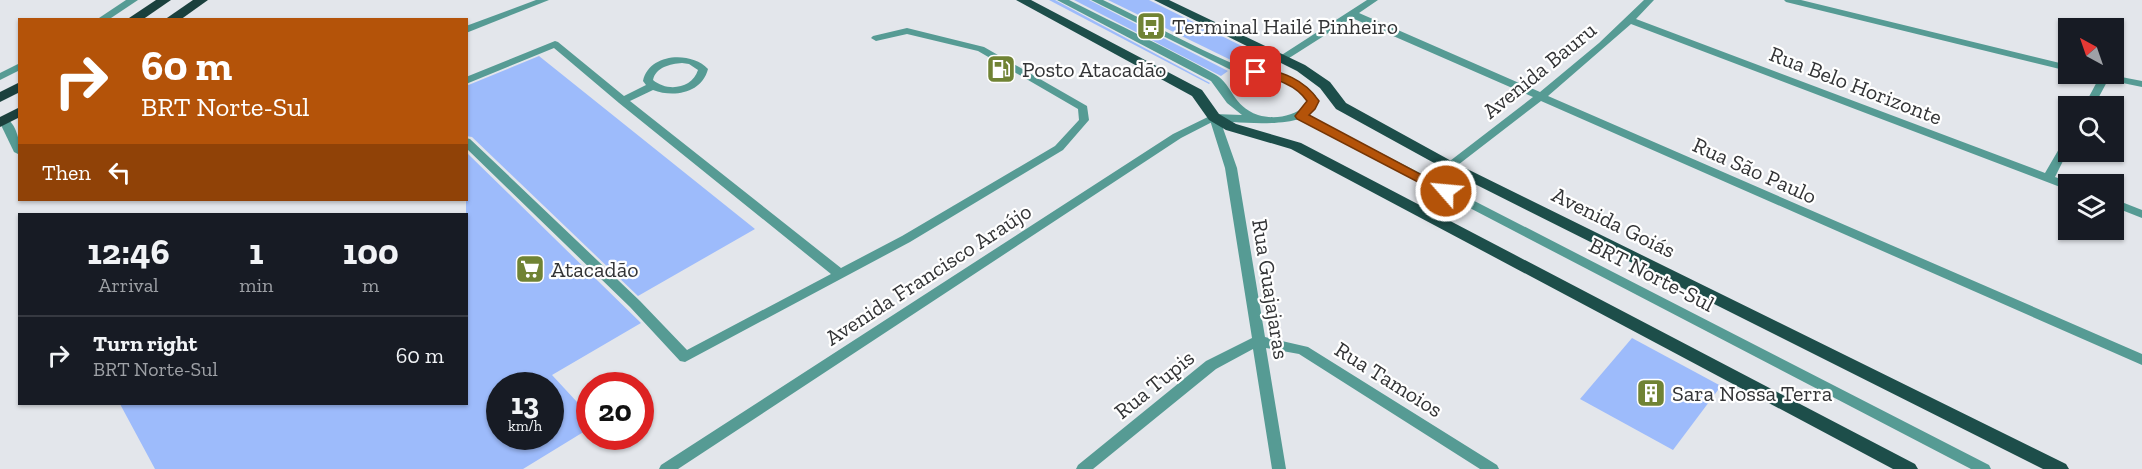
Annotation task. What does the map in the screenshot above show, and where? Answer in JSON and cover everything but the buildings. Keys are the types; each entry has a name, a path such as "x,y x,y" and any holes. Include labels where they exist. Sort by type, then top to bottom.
{"highway":[{"path":"135,18 165,0"},
{"path":"173,18 202,0"},
{"path":"0,98 18,87"},
{"path":"2,122 18,112"}],"main road":[{"path":"1022,0 1197,93 1214,117 1231,126 1296,146 1909,469"},
{"name":"Avenida Goiás","path":"1160,0 1301,68 1325,85 1341,106 1450,166 2060,469"}],"street":[{"path":"103,18 133,0"},
{"path":"468,29 544,0"},
{"path":"1062,0 1215,79 1240,110 1263,120"},
{"path":"1096,0 1234,68 1272,73 1288,79 1311,96"},
{"path":"1282,58 1373,0"},
{"name":"Avenida Bauru","path":"1450,166 1539,97 1630,20 1649,0"},
{"path":"1789,0 2058,66"},
{"name":"Rua São Paulo","path":"1352,14 2142,360"},
{"name":"Rua Belo Horizonte","path":"1630,20 2058,182"},
{"path":"468,143 635,304 685,357 906,239 1059,148 1084,120 1083,108 981,49 907,31 876,38"},
{"path":"468,80 555,44 840,274"},
{"path":"623,101 652,86 669,90 681,89 699,80 703,69 692,61 671,61 653,69 648,75 648,81 652,86"},
{"path":"0,77 18,67"},
{"path":"1214,117 1291,120 1301,116 1311,107 1311,96 1301,68"},
{"path":"2124,81 2142,84"},
{"name":"BRT Norte-Sul","path":"1301,116 1984,469"},
{"name":"Rua Guajajaras","path":"1214,117 1231,168 1279,469"},
{"name":"Avenida Francisco Araújo","path":"666,469 1177,136 1214,117"},
{"path":"2,122 18,149"},
{"path":"2048,179 2058,160"},
{"path":"2124,207 2142,214"},
{"name":"Rua Tupis","path":"1083,469 1211,365 1258,341"},
{"name":"Rua Tamoios","path":"1258,341 1303,350 1492,469"}],"place":[{"name":"Terminal Hailé Pinheiro","path":"1151,26"},
{"name":"Posto Atacadão","path":"1001,69"},
{"name":"Atacadão","path":"530,269"},
{"name":"Sara Nossa Terra","path":"1651,393"}],"route":[{"path":"1256,72 1272,73 1288,79 1306,91 1313,101 1311,107 1301,116 1446,191"}]}
